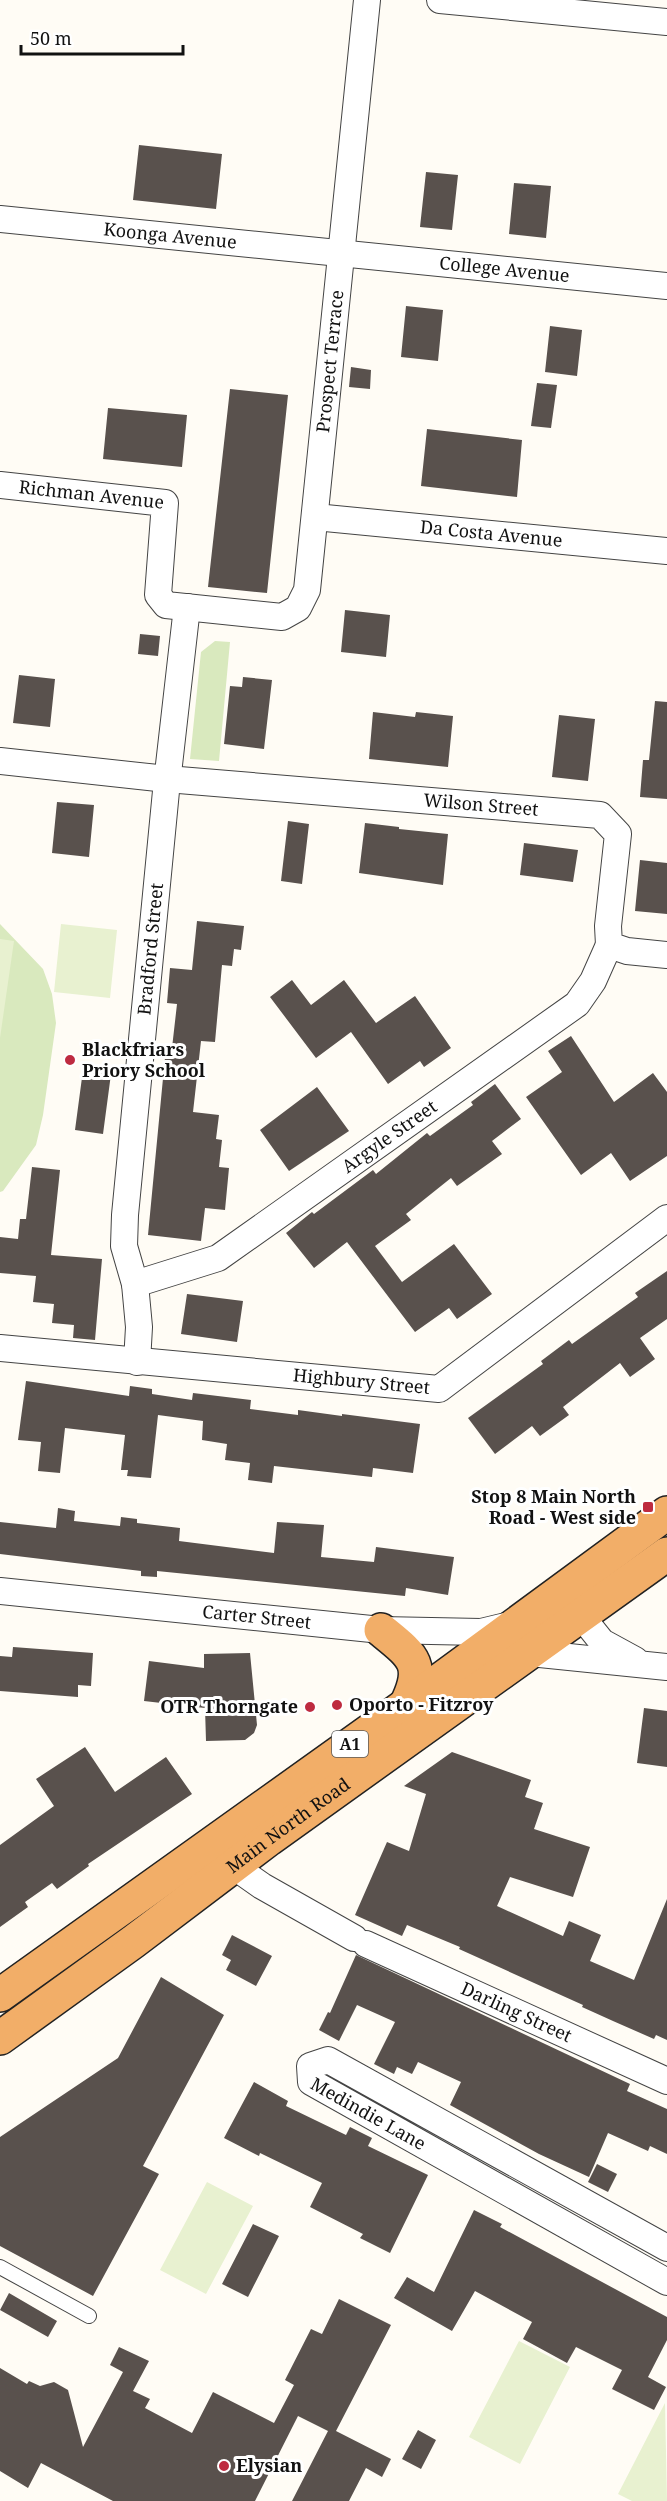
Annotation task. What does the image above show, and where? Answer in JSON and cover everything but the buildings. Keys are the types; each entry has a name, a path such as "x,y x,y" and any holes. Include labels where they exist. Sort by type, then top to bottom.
{"highway":[{"name":"Main North Road","path":"0,1995 406,1705 667,1513"},
{"name":"Main North Road","path":"0,2038 235,1867 279,1832 667,1554"},
{"path":"381,1630 406,1650 415,1663 416,1685 406,1705"},
{"path":"213,1842 235,1867"}],"street":[{"name":"Prospect Terrace","path":"187,607 282,617 298,608 307,590 367,0"},
{"path":"440,0 667,22"},
{"name":"Koonga Avenue","path":"0,219 341,254"},
{"name":"College Avenue","path":"341,254 667,286"},
{"name":"Richman Avenue","path":"0,485 165,503 158,595 166,605 187,607"},
{"name":"Da Costa Avenue","path":"315,518 667,551"},
{"name":"Bradford Street","path":"137,1362 139,1327 135,1284 124,1246 125,1215 167,779 187,607"},
{"name":"Wilson Street","path":"0,761 167,779 600,814 618,834 608,926 609,945"},
{"path":"609,945 627,951 667,955"},
{"name":"Argyle Street","path":"135,1284 218,1258 578,1004 593,981 609,945"},
{"name":"Highbury Street","path":"0,1348 440,1389 667,1218"},
{"path":"561,1590 602,1642 655,1666"},
{"name":"Carter Street","path":"0,1591 381,1630 481,1632 513,1625"},
{"path":"530,1653 655,1666"},
{"name":"Darling Street","path":"235,1867 262,1886 360,1941 667,2081"},
{"name":"Medindie Lane","path":"667,2248 328,2060 310,2066 311,2082 667,2282"}],"lane":[{"path":"0,2267 89,2316"}],"green space":[{"path":"215,641 230,642 219,761 190,759 201,652"},
{"path":"0,924 43,969 52,994 56,1023 43,1115 36,1145 0,1192"},
{"path":"61,924 117,930 110,998 54,992"},
{"path":"0,939 14,941 0,1038"},
{"path":"207,2182 253,2206 206,2294 160,2270"},
{"path":"519,2341 570,2367 520,2464 469,2437"},
{"path":"665,2403 667,2501 632,2501 618,2494"}],"place":[{"name":"Blackfriars Priory School","path":"70,1060"},
{"name":"Stop 8 Main North Road - West side","path":"648,1507"},
{"name":"Oporto - Fitzroy","path":"337,1705"},
{"name":"OTR Thorngate","path":"310,1707"},
{"name":"Elysian","path":"224,2466"}]}
